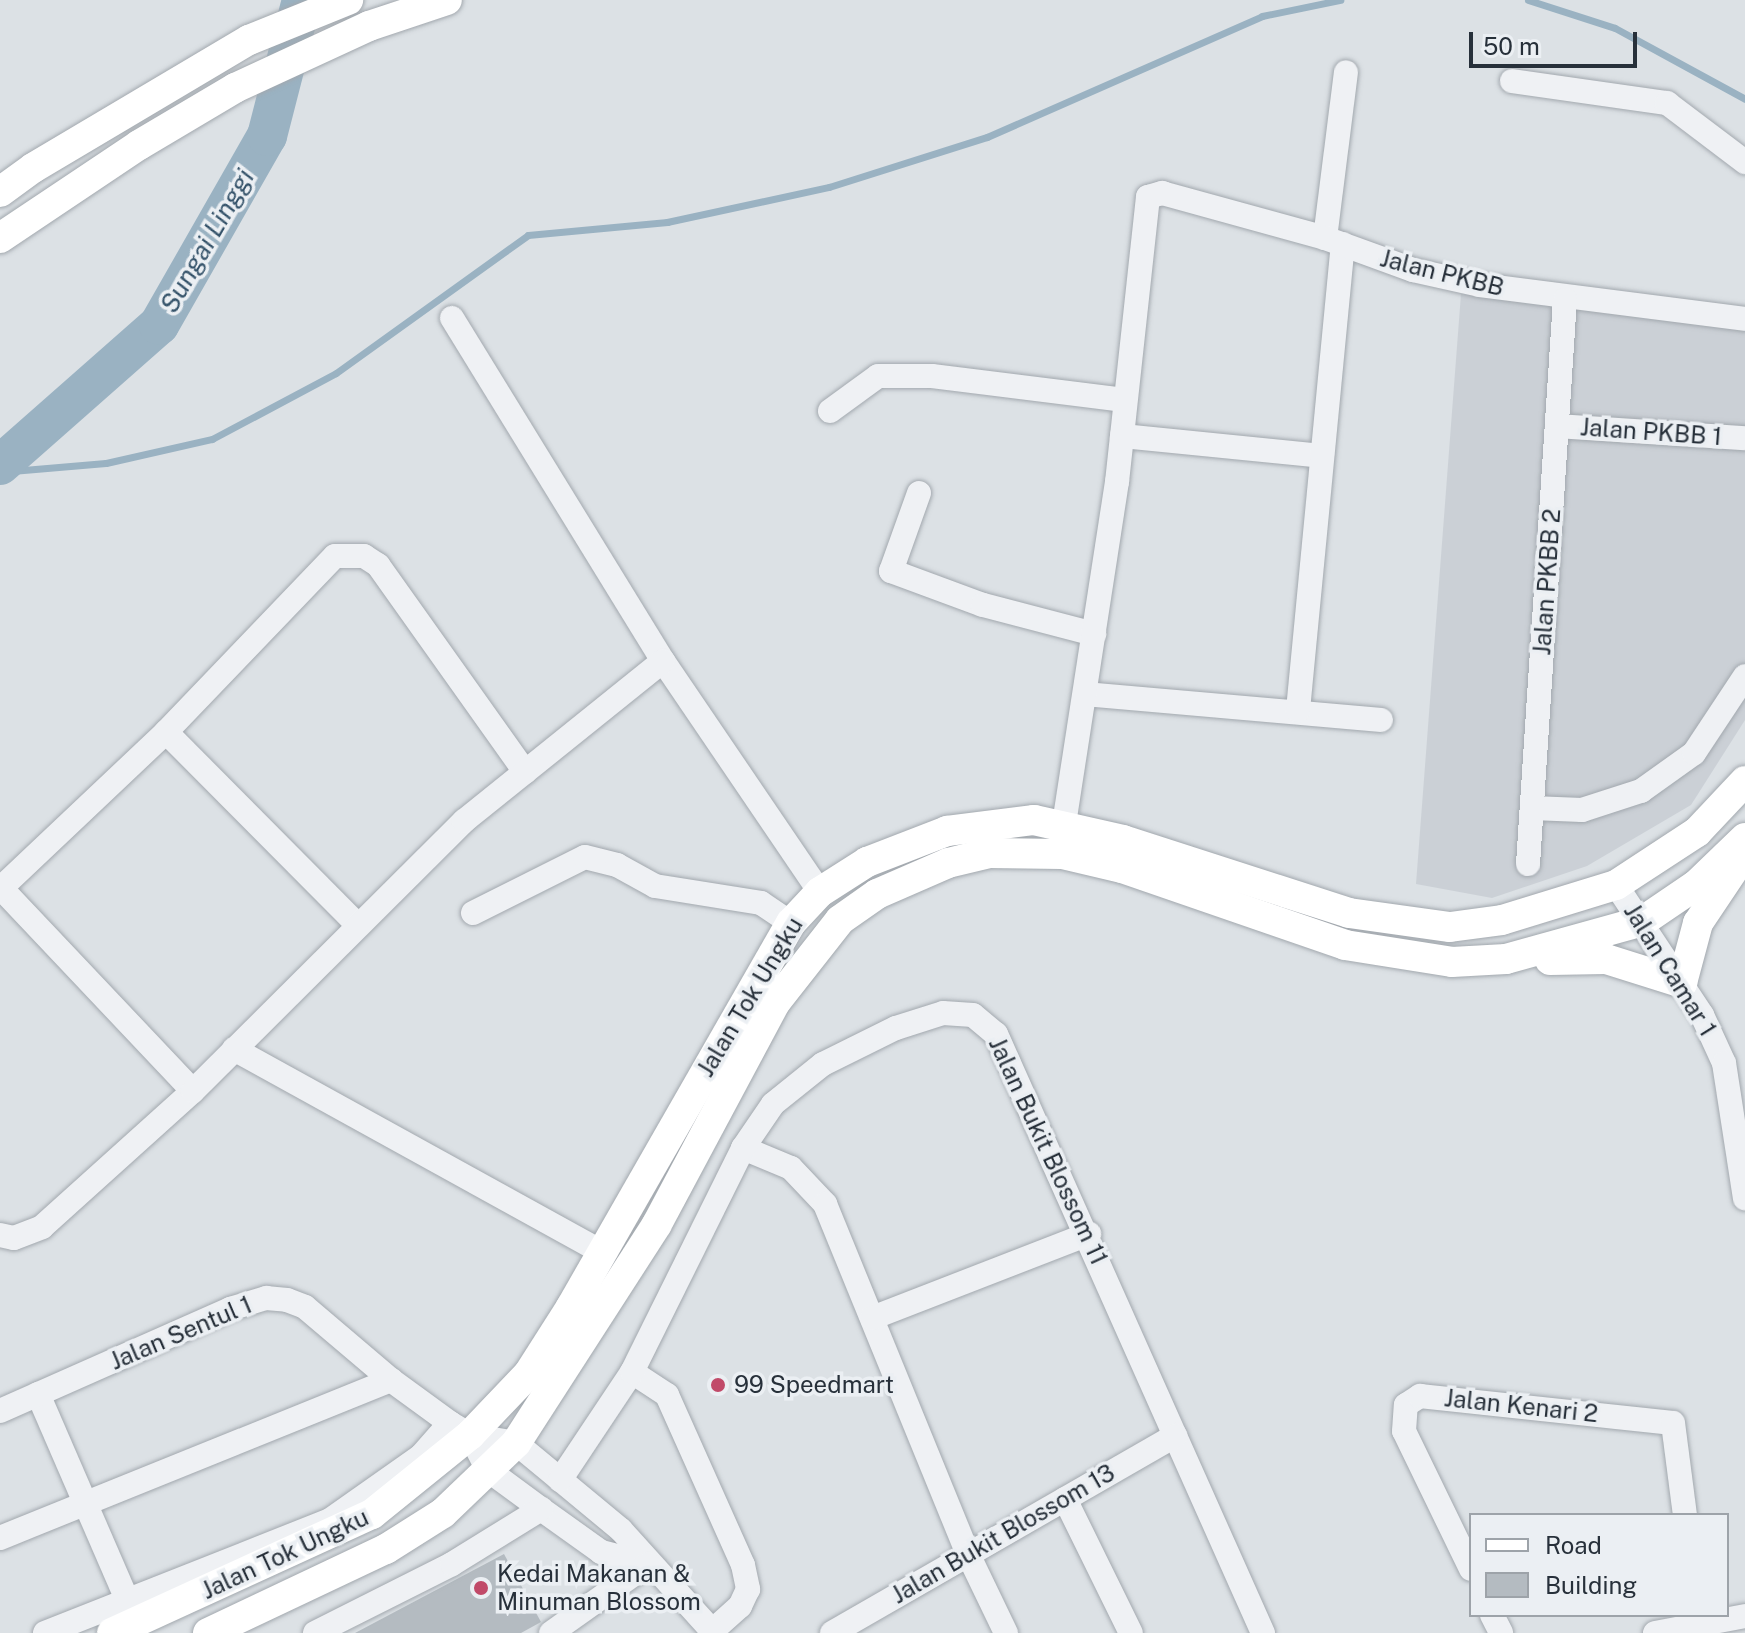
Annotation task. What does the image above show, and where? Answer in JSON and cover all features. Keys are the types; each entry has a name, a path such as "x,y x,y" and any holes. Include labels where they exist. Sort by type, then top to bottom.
{"main road":[{"path":"0,192 249,40 348,0"},
{"path":"0,238 139,145 235,88 369,26 447,0"},
{"name":"Jalan Tok Ungku","path":"112,1633 372,1514 460,1429 529,1373 791,923 820,892 867,862 947,831 993,821 1064,824 1349,913 1400,924 1450,927 1502,920 1616,885 1697,832 1745,781"},
{"path":"1506,959 1523,964 1606,959 1682,983 1698,923 1741,858 1744,840"},
{"name":"Jalan Tok Ungku","path":"208,1633 386,1549 443,1513 516,1443 657,1224 775,1003 840,920 877,894 948,863 989,853 1062,854 1122,868 1345,945 1452,962 1506,959 1643,921 1696,885 1744,840"}],"street":[{"path":"1298,710 1322,456 1346,72"},
{"path":"1512,81 1667,103 1745,162"},
{"name":"Jalan PKBB","path":"1125,400 1148,197 1162,193 1334,241 1413,270 1565,300 1745,319"},
{"name":"Jalan PKBB 2","path":"1528,864 1565,300"},
{"path":"452,318 663,661 820,892"},
{"path":"830,411 878,376 932,376 1125,400 1094,634 1064,824"},
{"name":"Jalan PKBB 1","path":"1557,426 1745,438"},
{"path":"1122,436 1322,456"},
{"path":"919,493 891,571 983,605 1094,634"},
{"path":"193,1091 0,888 166,732 320,567 349,554 378,565 525,772"},
{"path":"0,1235 14,1238 42,1227 193,1091 356,923 464,821 663,661"},
{"path":"1532,808 1582,810 1641,791 1694,753 1745,676"},
{"path":"1085,694 1298,710 1381,720"},
{"path":"166,732 356,923"},
{"path":"473,913 585,857 600,858 655,886 761,903 791,923"},
{"name":"Jalan Camar 1","path":"1616,885 1682,983 1736,1082 1745,1198"},
{"name":"Jalan Bukit Blossom 11","path":"560,1480 632,1372 743,1148 773,1104 823,1064 908,1024 943,1013 973,1015 996,1034 1089,1234 1263,1633"},
{"path":"234,1049 602,1252"},
{"path":"743,1148 791,1168 814,1188 872,1318 968,1554 1006,1633"},
{"path":"872,1318 1089,1234"},
{"name":"Jalan Sentul 1","path":"0,1411 230,1309 266,1298 305,1307 391,1380 460,1429"},
{"path":"45,1633 330,1520 460,1429 516,1443 621,1530 648,1564 713,1632 740,1606 748,1589 743,1565 667,1395 632,1372"},
{"path":"0,1538 391,1380"},
{"path":"38,1394 127,1600"},
{"name":"Jalan Kenari 2","path":"1469,1561 1459,1520 1404,1431 1406,1405 1420,1396 1673,1423 1685,1513"},
{"path":"460,1429 488,1470 541,1509 601,1552 648,1564"},
{"name":"Jalan Bukit Blossom 13","path":"832,1633 1175,1436"},
{"path":"1065,1499 1131,1633"},
{"path":"315,1633 452,1564 541,1509"},
{"path":"551,1633 648,1564"},
{"path":"1655,1633 1745,1616"}],"shaded area":[{"path":"1461,294 1745,322 1745,720 1691,805 1587,866 1492,898 1416,884"}],"building":[{"name":"Kedai Makanan & Minuman Blossom","path":"504,1554 541,1622 521,1633 355,1633"}],"waterway":[{"name":"Sungai Linggi","path":"0,465 159,325 267,136 302,0"},
{"path":"0,472 106,463 212,439 336,373 528,235 667,222 829,187 987,137 1262,16 1340,0"},
{"path":"1528,0 1615,28 1745,99"}],"place":[{"name":"99 Speedmart","path":"718,1385"},
{"name":"Kedai Makanan & Minuman Blossom","path":"481,1588"}]}
